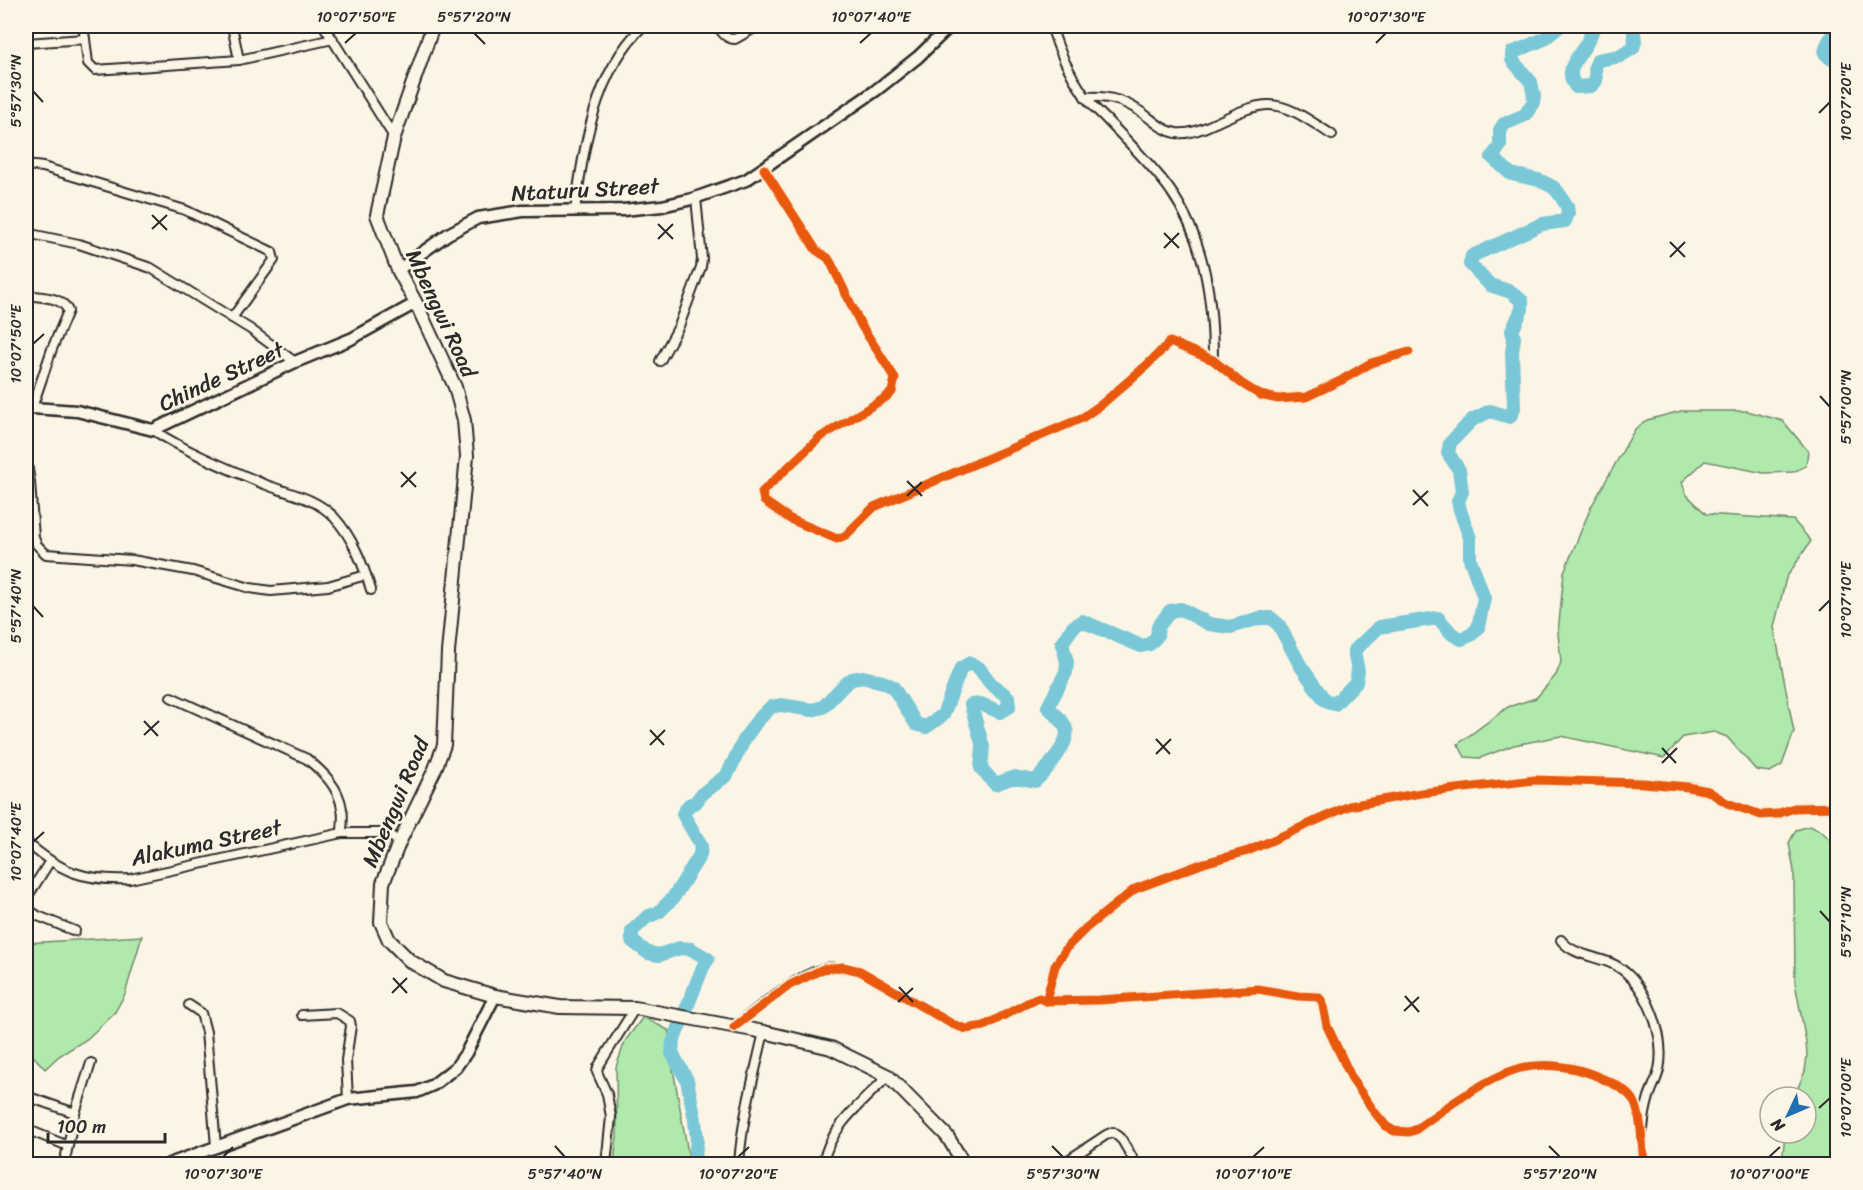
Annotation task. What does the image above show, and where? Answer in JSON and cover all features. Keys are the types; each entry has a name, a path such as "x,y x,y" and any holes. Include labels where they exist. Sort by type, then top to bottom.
{"main road":[{"name":"Mbengwi Road","path":"433,26 394,137 377,215 398,270 455,387 464,420 466,456 448,652 444,745 383,883 381,922 389,940 410,961 444,981 495,996 560,1007 635,1008 765,1032 831,1048 888,1076 947,1136 964,1164"}],"street":[{"path":"83,26 88,63 95,70 239,60 333,39"},
{"path":"231,26 239,60"},
{"path":"324,26 394,137"},
{"path":"575,210 587,134 595,108 620,52 643,26"},
{"path":"717,26 732,39 758,26"},
{"name":"Ntaturu Street","path":"398,270 448,234 478,218 523,211 623,210 662,206 696,198 746,180 875,91 918,57 950,26"},
{"path":"1051,26 1061,58 1085,97 1169,189 1188,220 1199,248 1210,294 1213,360"},
{"path":"26,43 86,39"},
{"path":"1085,97 1114,98 1132,105 1163,128 1185,134 1205,128 1245,110 1269,104 1297,113 1332,135"},
{"path":"26,165 43,167 185,210 272,252 274,260 232,318"},
{"path":"764,169 816,250 828,258 861,325 895,378 892,392 819,438 762,492 762,498 769,505 790,519 837,539 854,528 874,507 1082,418 1102,404 1170,342 1213,360 1260,395 1278,399 1306,397 1371,363 1409,352"},
{"path":"660,361 679,326 701,267 696,198"},
{"path":"26,233 79,244 151,268 232,318 295,362"},
{"path":"26,295 62,302 67,306 68,311 29,409"},
{"name":"Chinde Street","path":"29,409 77,411 153,430 295,362 351,339 416,303"},
{"path":"153,430 191,452 322,506 334,517 357,550 371,590"},
{"path":"26,457 34,538 46,554 132,560 193,571 250,588 271,591 328,585 366,575"},
{"path":"171,697 307,759 323,772 336,788 342,809 342,832"},
{"path":"1046,1001 1055,966 1068,946 1086,928 1135,890 1204,863 1248,851 1349,806 1421,793 1535,780 1643,783 1688,787 1708,791 1727,803 1769,815 1794,808 1838,807"},
{"name":"Alakuma Street","path":"26,842 50,861 81,876 110,880 130,879 342,832 388,833 399,843"},
{"path":"26,900 50,861"},
{"path":"26,908 38,916 75,931"},
{"path":"1561,940 1568,948 1616,965 1635,982 1649,1005 1661,1041 1659,1071 1649,1097 1642,1144"},
{"path":"734,1027 790,985 822,969 843,967 860,971 952,1024 966,1029 984,1026 1039,998 1046,1001 1099,1000 1258,989 1318,997 1323,1001 1327,1026 1353,1081 1376,1114 1386,1126 1394,1131 1415,1130 1449,1106 1497,1078 1520,1068 1536,1066 1572,1068 1588,1071 1615,1084 1631,1096 1638,1112 1644,1164"},
{"path":"169,1164 348,1099 417,1092 439,1082 456,1067 466,1053 495,996"},
{"path":"189,1005 201,1013 206,1032 216,1146"},
{"path":"606,1164 611,1117 607,1094 597,1072 635,1008"},
{"path":"302,1015 338,1013 350,1021 346,1060 348,1099"},
{"path":"739,1164 746,1106 765,1032"},
{"path":"64,1164 75,1113 91,1064"},
{"path":"823,1164 825,1153 846,1117 888,1076"},
{"path":"26,1096 75,1113"},
{"path":"26,1129 68,1146"},
{"path":"1062,1164 1113,1132 1122,1140 1132,1157"}],"green space":[{"path":"1681,411 1747,411 1783,421 1808,451 1806,466 1793,472 1764,473 1705,461 1682,482 1686,494 1706,514 1793,520 1811,541 1786,578 1774,627 1794,732 1782,765 1770,772 1756,770 1727,737 1714,732 1683,737 1664,758 1561,736 1514,745 1480,758 1465,757 1458,744 1508,707 1536,698 1556,675 1561,662 1558,633 1564,572 1591,507 1635,429 1647,420"},
{"path":"1810,826 1822,832 1837,846 1837,1164 1782,1164 1784,1145 1818,1145 1818,1085 1799,1085 1805,1071 1807,1056 1795,983 1794,871 1789,843 1796,830"},
{"path":"142,936 125,994 115,1012 87,1039 59,1056 45,1069 26,1048 26,943"},
{"path":"643,1017 668,1030 690,1164 614,1164 617,1136 616,1067 625,1041"}],"waterway":[{"path":"694,1164 697,1140 695,1120 687,1080 672,1053 673,1042 708,959 691,949 680,948 659,955 648,953 632,941 632,931 647,917 659,912 673,898 700,855 701,845 683,814 689,805 696,802 702,794 727,775 745,738 771,707 781,705 812,710 823,707 844,685 852,679 863,677 893,687 916,724 926,727 943,715 961,668 970,663 979,668 991,684 1008,697 1009,707 1000,712 981,704 971,705 983,747 981,768 995,784 1015,777 1035,781 1051,764 1067,735 1061,720 1048,707 1066,672 1067,662 1062,643 1073,627 1082,621 1141,646 1150,644 1157,636 1158,627 1170,611 1181,609 1209,624 1230,627 1260,618 1271,618 1279,625 1300,665 1318,691 1325,700 1335,704 1356,682 1358,671 1354,651 1379,627 1438,618 1452,634 1461,639 1471,635 1478,628 1484,598 1470,559 1470,538 1458,501 1462,492 1459,470 1448,453 1450,443 1472,420 1490,411 1510,417 1514,408 1512,352 1514,338 1512,331 1522,309 1522,301 1511,292 1490,285 1470,264 1472,256 1542,224 1565,221 1568,213 1567,206 1553,187 1539,180 1511,174 1492,157 1500,146 1500,130 1504,124 1525,115 1533,103 1531,82 1512,60 1512,53 1544,39 1560,26"},
{"path":"1594,26 1589,40 1571,70 1572,81 1576,87 1591,86 1596,81 1595,67 1598,60 1620,56 1633,48 1635,41 1633,26"},
{"path":"1837,26 1825,53 1830,58 1838,55"}],"cycle path":[{"path":"764,169 816,250 828,258 861,325 895,378 892,392 819,438 762,492 764,501 790,519 837,539 846,535 874,507 1082,418 1102,404 1170,342 1213,360 1260,395 1278,399 1306,397 1371,363 1409,352"},
{"path":"1046,1001 1055,966 1068,946 1086,928 1135,889 1204,863 1248,851 1349,806 1421,793 1535,780 1643,783 1688,787 1708,791 1727,803 1761,815 1777,814 1794,808 1838,807"},
{"path":"734,1027 790,985 823,969 843,967 860,971 952,1024 966,1029 984,1026 1039,998 1046,1001 1099,1000 1258,989 1318,997 1322,1001 1327,1026 1353,1081 1376,1114 1386,1126 1394,1131 1415,1130 1466,1094 1508,1072 1541,1065 1562,1067 1592,1074 1628,1093 1639,1115 1644,1164"}]}
